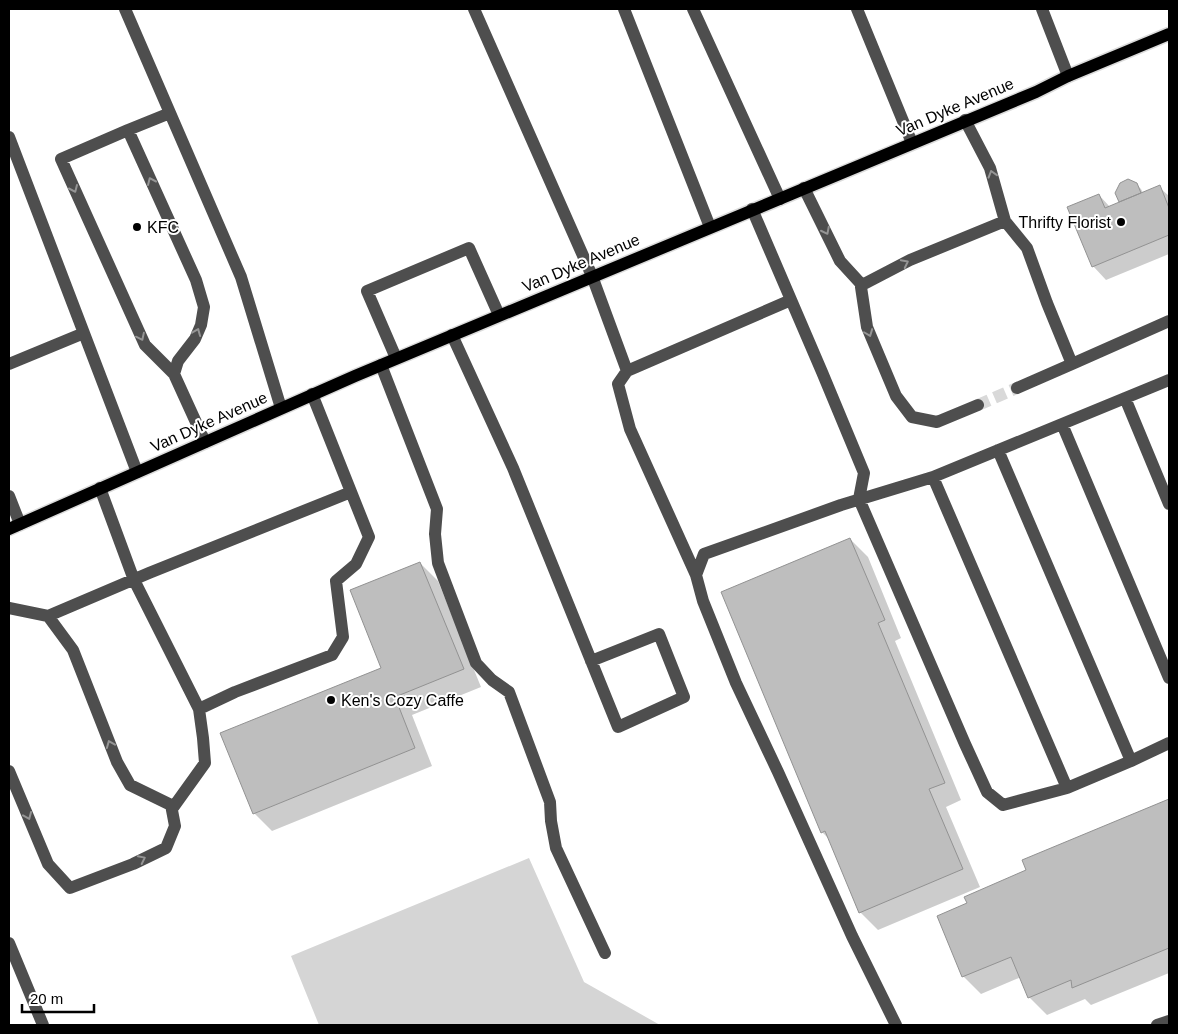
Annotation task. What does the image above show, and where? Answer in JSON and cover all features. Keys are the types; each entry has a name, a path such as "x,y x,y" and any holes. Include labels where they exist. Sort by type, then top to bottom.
{"main road":[{"name":"Van Dyke Avenue","path":"14,526 396,358 1036,92 1068,76 1169,34"}],"street":[{"path":"125,9 241,277 281,408"},
{"path":"474,9 592,276 627,371"},
{"path":"624,9 710,227"},
{"path":"693,9 780,199"},
{"path":"857,9 912,143"},
{"path":"1042,9 1068,76"},
{"path":"170,113 61,159 145,345 174,374 205,442"},
{"path":"965,120 990,168 1006,221 1027,248 1047,304 1072,364"},
{"path":"128,130 196,280 204,307 201,325 195,339 178,361 174,374"},
{"path":"9,137 137,472"},
{"path":"804,188 840,261 862,286 867,327 896,396 912,417 937,422 978,405"},
{"path":"752,209 864,473 859,499 964,744 987,792 1003,804 1067,788 1169,743"},
{"path":"862,286 910,260 1006,221"},
{"path":"396,358 367,291 469,248 499,315"},
{"path":"791,300 627,371 618,384 630,429 696,575 703,601 736,683 852,936 896,1025"},
{"path":"1017,388 1169,321"},
{"path":"9,364 84,333"},
{"path":"452,335 513,468 591,661 618,727 684,698 659,634 591,661"},
{"path":"381,365 437,509 435,534 438,563 476,663 492,680 509,692 550,802 556,848 605,953"},
{"path":"696,575 704,554 832,508 934,477 1169,380"},
{"path":"199,709 235,692 332,655 343,637 336,581 356,564 368,537 312,394"},
{"path":"1125,398 1169,504"},
{"path":"1062,424 1169,678"},
{"path":"998,450 1131,761"},
{"path":"934,477 1067,788"},
{"path":"100,488 134,580 199,709 206,763 172,809"},
{"path":"9,608 48,616 149,573 351,492"},
{"path":"9,496 14,526"},
{"path":"9,771 48,864 70,888 133,864 166,848 175,826 172,805 130,785 117,762 73,650 48,616"},
{"path":"9,943 43,1025"},
{"path":"1157,1025 1169,1021"}],"shaded area":[{"path":"529,858 584,982 660,1025 319,1025 291,956"}],"building":[{"path":"1128,179 1137,183 1141,193 1119,202 1115,193 1120,183"},
{"name":"Thrifty Florist","path":"1160,185 1169,208 1169,235 1092,267 1067,207 1099,194 1105,208"},
{"path":"850,538 885,620 878,623 945,783 929,789 963,869 859,913 825,831 821,833 721,592"},
{"path":"420,562 464,669 395,697 415,748 253,814 220,733 381,668 350,590"},
{"path":"1169,799 1169,948 1072,988 1071,980 1028,998 1011,957 962,977 937,916 967,903 964,897 1026,870 1022,860"}],"tunnel":[{"path":"978,405 1017,388"}],"place":[{"name":"Thrifty Florist","path":"1121,222"},
{"name":"KFC","path":"137,227"},
{"name":"Ken's Cozy Caffe","path":"331,700"}]}
